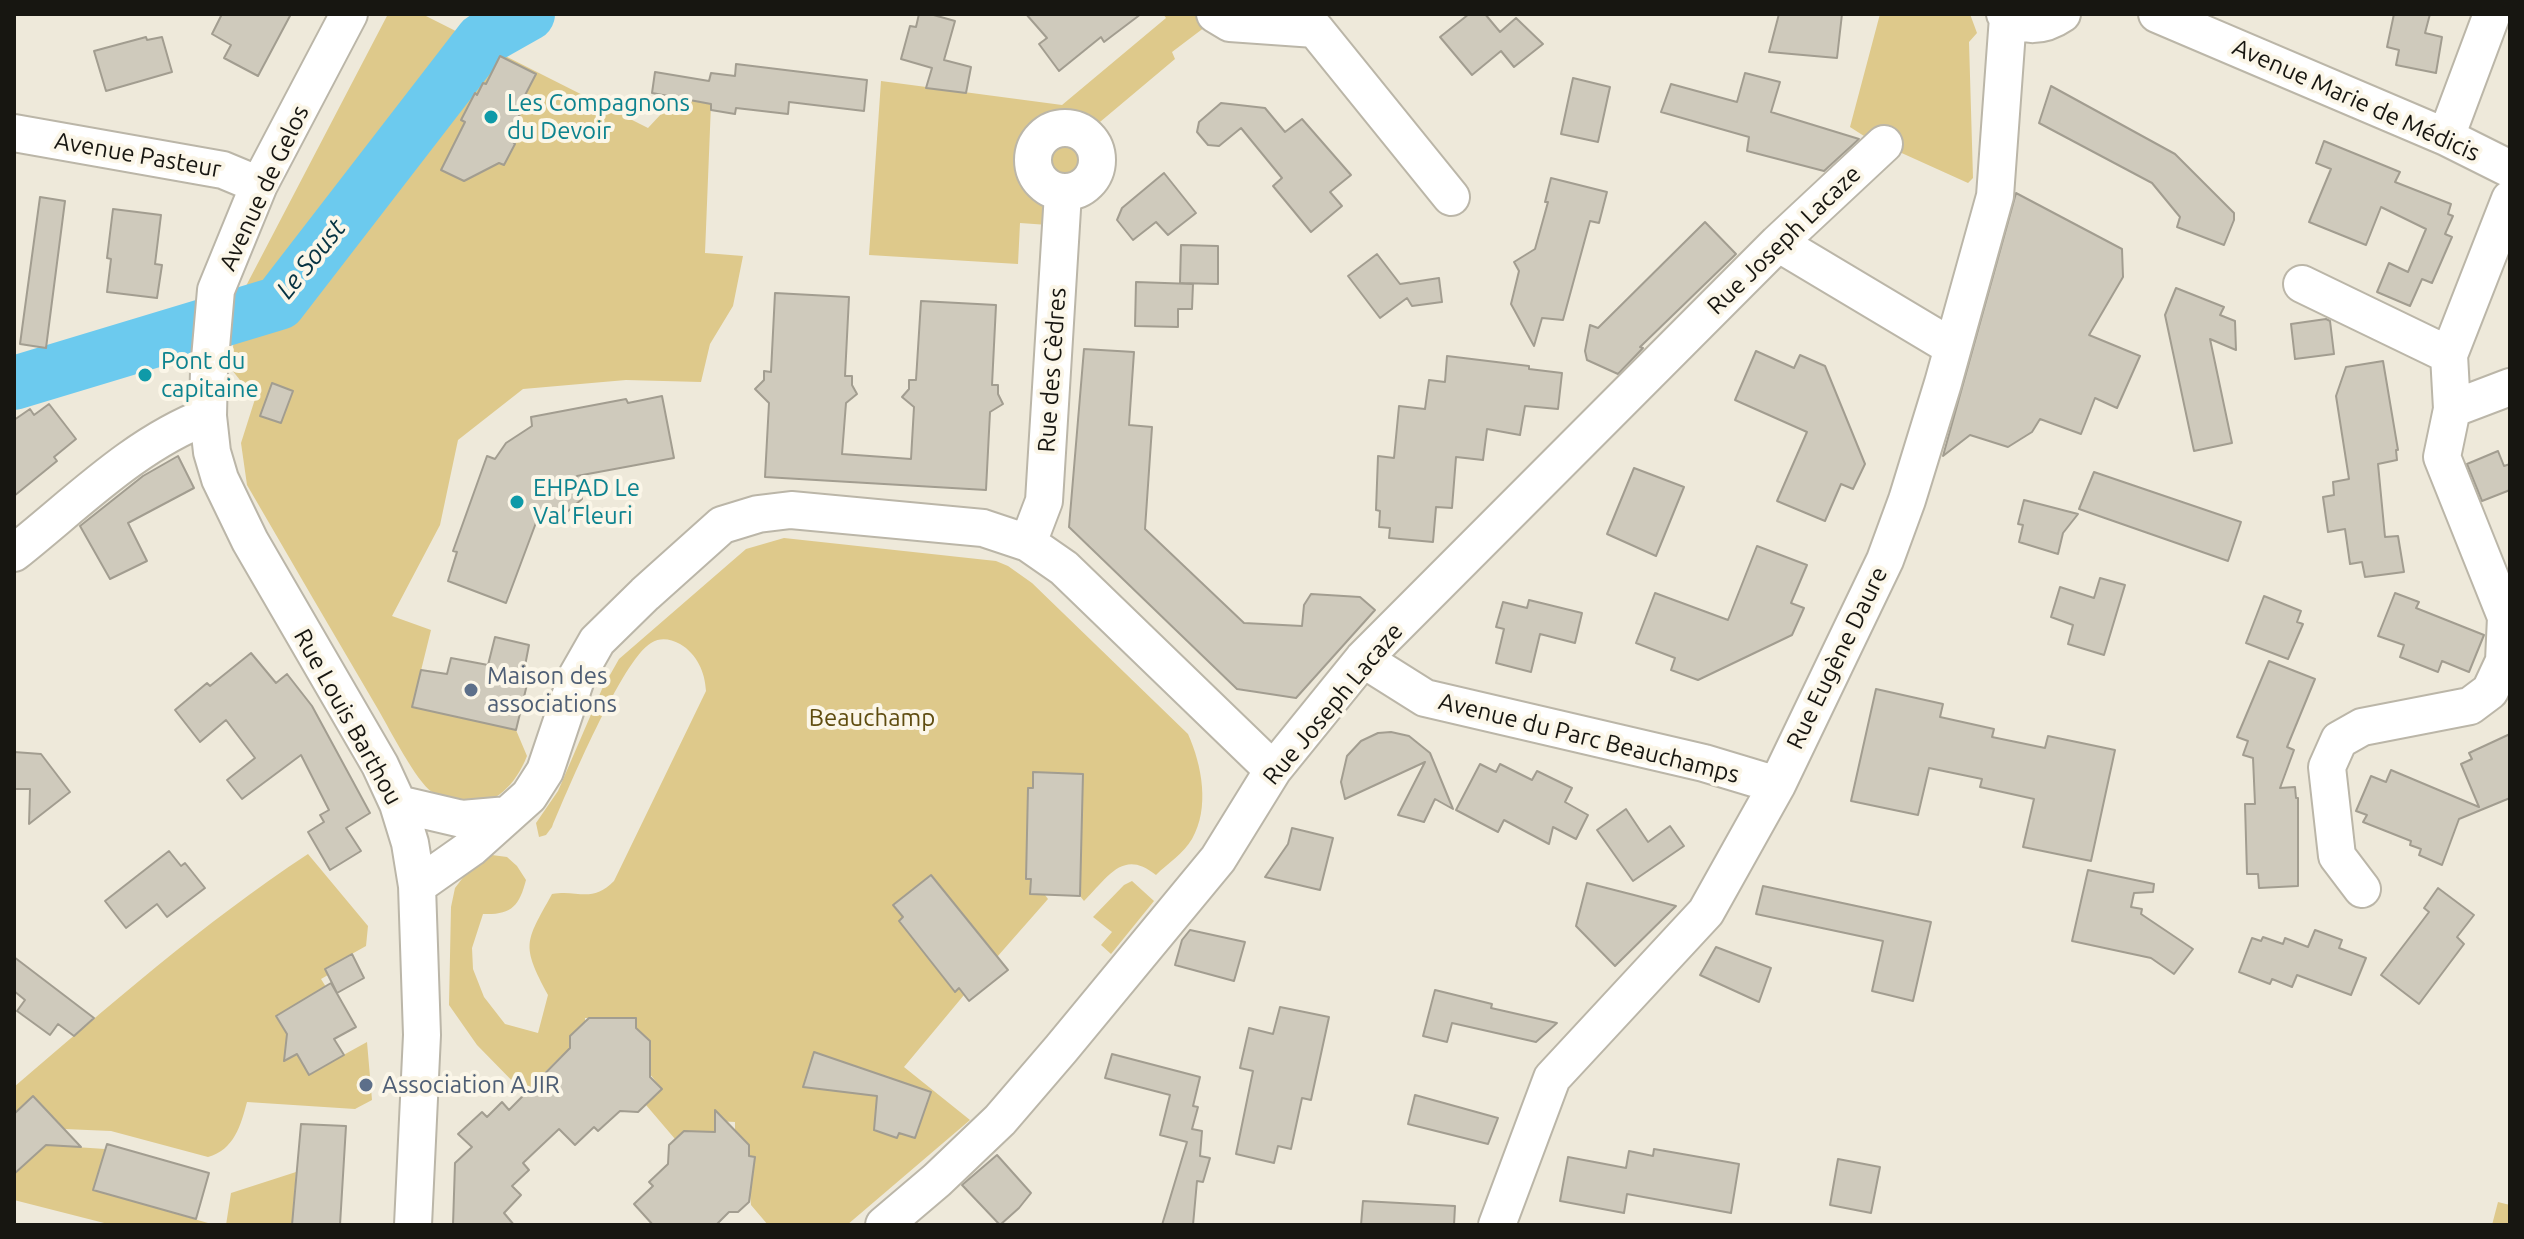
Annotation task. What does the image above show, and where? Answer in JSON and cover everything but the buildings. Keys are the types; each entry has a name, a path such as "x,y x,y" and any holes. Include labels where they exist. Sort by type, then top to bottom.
{"street":[{"name":"Avenue de Gelos","path":"209,370 216,290 259,185 349,14"},
{"path":"1215,14 1230,23 1324,21 1451,197"},
{"path":"2007,16 2036,25 2050,22 2062,14"},
{"name":"Avenue Marie de Médicis","path":"2157,14 2446,137 2510,169"},
{"path":"2446,137 2492,14"},
{"name":"Rue Eugène Daure","path":"1497,1225 1552,1078 1706,912 1777,785 1885,560 1907,500 1995,196 2007,16"},
{"name":"Avenue Pasteur","path":"14,133 223,170 259,185"},
{"name":"Rue Joseph Lacaze","path":"884,1225 1000,1120 1218,859 1273,770 1363,659 1778,243 1884,144"},
{"name":"Rue des Cèdres","path":"1028,543 1044,501 1063,193"},
{"path":"2362,889 2337,856 2327,767 2339,740 2362,727 2470,706 2490,691 2504,661 2506,617 2442,457 2452,409 2449,355 2510,199"},
{"path":"1778,243 1952,347"},
{"path":"2302,284 2449,355"},
{"name":"Rue Louis Barthou","path":"209,370 208,416 212,452 220,479 250,541 380,765 398,804 410,843 417,886 422,1035 413,1225"},
{"path":"2452,409 2510,387"},
{"path":"14,553 145,448 179,427 208,416"},
{"path":"417,886 471,848 529,796 545,771 577,676 597,641 722,525 758,514 791,510 983,528 1028,543 1064,568 1273,770"},
{"name":"Avenue du Parc Beauchamps","path":"1363,659 1425,698 1704,763 1777,785"},
{"path":"398,804 462,819 508,815"}],"green space":[{"path":"388,14 422,14 648,128 676,98 711,104 705,253 743,256 733,306 710,344 701,382 626,380 523,389 458,440 440,525 392,616 431,630 412,707 516,730 527,756 520,771 501,794 476,804 447,800 432,792 419,777 247,485 241,443 255,399 232,370 235,307"},
{"path":"1163,14 1201,14 1209,24 1172,52 1175,59 1094,127 1076,120 1057,120 1037,128 1024,144 1020,153 1020,173 1027,186 1050,203 1048,225 1020,223 1018,264 869,255 881,81 1062,105 1166,18"},
{"path":"1880,14 1970,14 1977,33 1969,42 1973,178 1968,183 1850,127"},
{"path":"1065,145 1076,149 1080,160 1076,171 1065,175 1054,171 1050,160 1054,149"},
{"name":"Beauchamp","path":"784,538 996,561 1008,566 1032,583 1188,734 1202,786 1198,827 1180,854 1156,875 1144,867 1125,865 1109,875 1084,901 1080,896 1083,774 1033,772 1033,788 1028,789 1026,878 1031,879 1031,894 1045,895 1048,899 997,957 931,875 893,905 903,917 899,921 955,991 960,988 964,995 904,1067 970,1120 847,1225 768,1225 751,1205 749,1185 752,1183 755,1157 749,1156 749,1145 735,1133 735,1122 715,1121 715,1132 684,1131 675,1139 646,1105 662,1089 604,1018 585,1018 585,1027 570,1036 571,1067 561,1056 524,1093 477,1045 449,1005 451,907 455,888 477,859 492,855 507,857 526,880 512,908 501,913 483,914 472,948 473,969 484,997 505,1024 538,1033 548,995 530,954 536,923 552,894 591,894 614,881 706,691 699,664 686,648 666,639 651,643 625,674 596,728 552,827 546,835 539,837 536,823 558,791 602,689 619,659 746,549"},
{"path":"308,854 368,926 366,946 325,969 328,975 321,979 326,987 287,1034 289,1058 297,1054 309,1074 367,1042 372,1100 355,1109 247,1102 239,1128 230,1143 208,1157 111,1131 64,1129 33,1096 14,1114 14,1087 194,937"},
{"path":"1132,881 1154,901 1111,954 1101,945 1112,932 1093,917 1124,885"},
{"path":"46,1145 105,1149 93,1190 215,1225 112,1225 14,1200 14,1174"},
{"path":"296,1172 292,1225 226,1225 231,1193"},
{"path":"2498,1202 2510,1205 2510,1225 2492,1225"}],"waterway":[{"name":"Le Soust","path":"14,383 279,303 482,40 528,14"}],"place":[{"name":"Les Compagnons du Devoir","path":"491,117"},
{"name":"Pont du capitaine","path":"145,375"},
{"name":"EHPAD Le Val Fleuri","path":"517,502"},
{"name":"Maison des associations","path":"471,690"},
{"name":"Association AJIR","path":"366,1085"}]}
